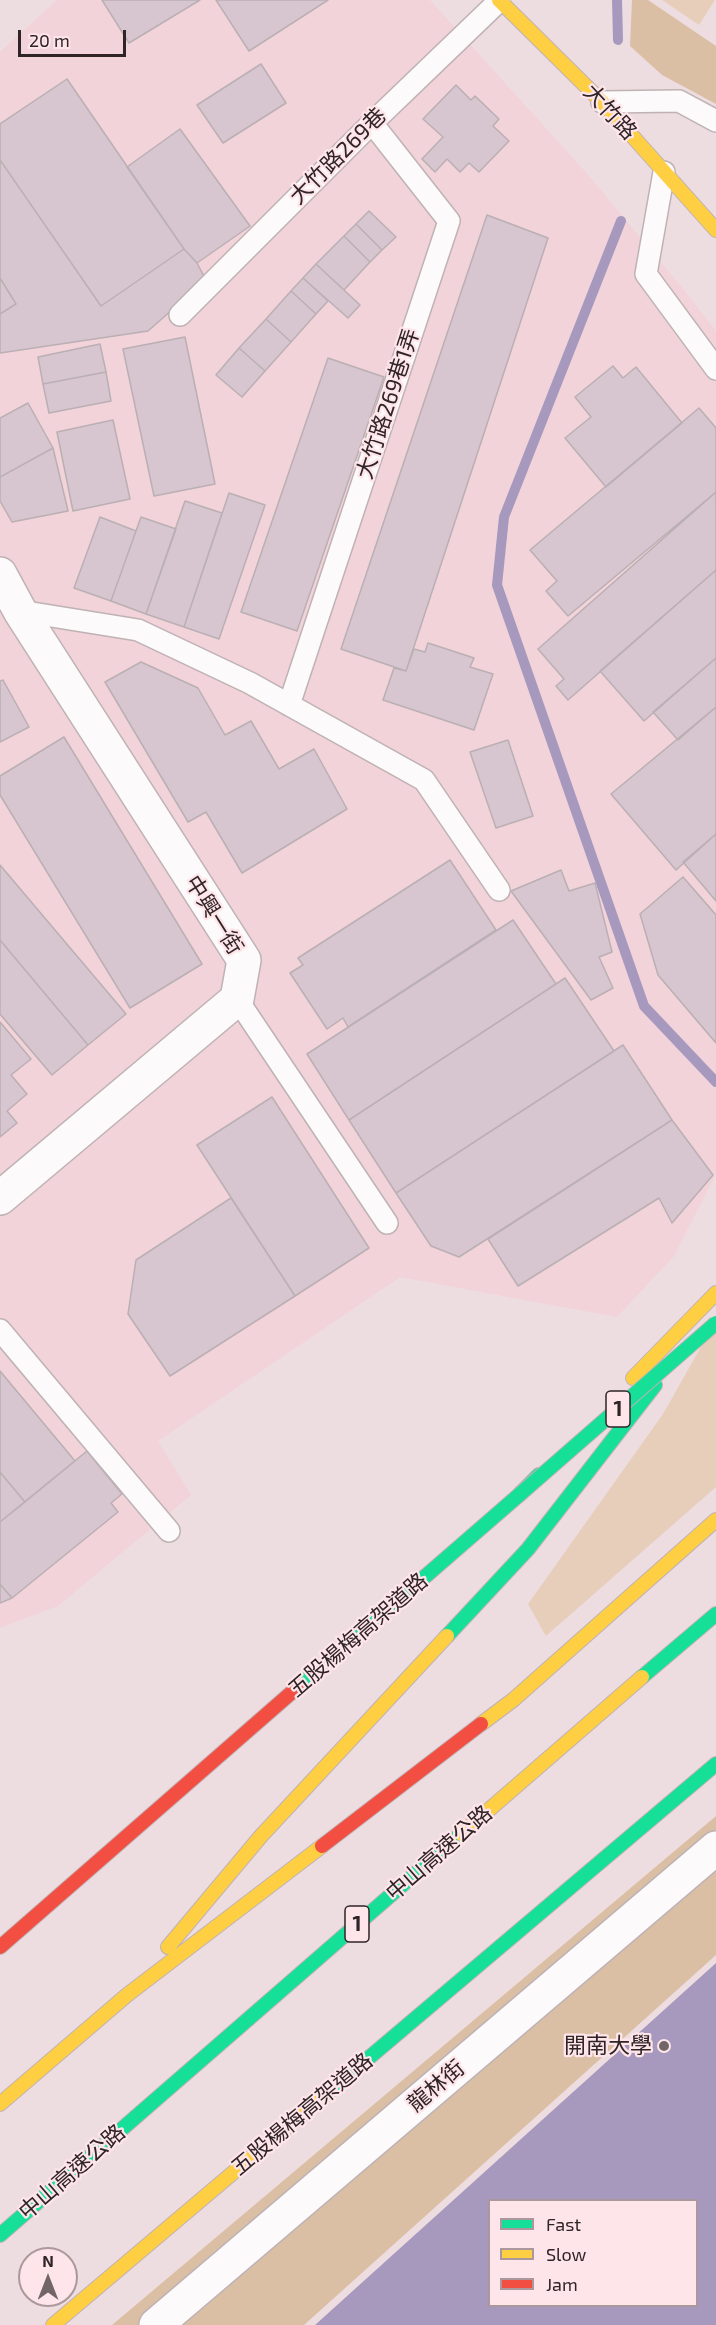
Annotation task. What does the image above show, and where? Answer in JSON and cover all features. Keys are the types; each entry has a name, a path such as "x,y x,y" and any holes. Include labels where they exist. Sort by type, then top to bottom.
{"main road":[{"name":"大竹路","path":"499,0 602,102 716,230"},
{"path":"519,1495 716,1293"},
{"path":"128,1995 261,1836 528,1549 630,1419 716,1301"},
{"name":"五股楊梅高架道路","path":"0,1947 716,1323"},
{"path":"0,2104 128,1995 513,1700 716,1520"},
{"name":"中山高速公路","path":"0,2235 716,1614"},
{"path":"568,1740 676,1667"},
{"name":"五股楊梅高架道路","path":"53,2325 716,1764"}],"street":[{"name":"中興一街","path":"0,574 20,612 244,960 237,999"},
{"path":"0,1198 237,999"},
{"name":"龍林街","path":"156,2325 716,1848"}],"lane":[{"name":"大竹路269巷","path":"180,315 499,0"},
{"path":"602,102 679,101 716,121"},
{"name":"大竹路269巷1弄","path":"289,705 448,221 372,123"},
{"path":"664,172 646,273 716,369"},
{"path":"20,612 138,630 250,683 424,780 499,890"},
{"path":"237,999 387,1223"},
{"path":"0,1330 169,1531"}],"shaded area":[{"path":"57,0 430,0 589,176 716,331 716,1174 674,1256 617,1317 400,1277 158,1441 191,1495 58,1606 0,1628 0,52"},
{"path":"632,0 648,0 716,46 716,104 662,75 630,46"},
{"path":"662,0 715,0 699,25"},
{"path":"716,1320 716,1487 546,1636 528,1604 663,1414"},
{"path":"716,1816 716,1955 304,2325 112,2325"},
{"name":"開南大學","path":"716,1963 716,2325 315,2325"}],"building":[{"path":"102,0 200,0 129,43"},
{"path":"216,0 328,0 249,51"},
{"path":"261,64 286,103 223,143 197,105"},
{"path":"67,79 184,249 101,306 0,160 0,124"},
{"path":"456,85 471,100 475,96 499,119 493,126 509,141 479,172 469,163 460,172 447,159 435,172 422,159 443,137 423,119"},
{"path":"180,129 250,226 197,263 184,249 127,167"},
{"path":"0,160 101,306 184,249 197,263 206,280 148,331 0,353 0,314 16,304 0,278"},
{"path":"369,211 396,237 382,250 356,224"},
{"path":"487,215 548,238 406,671 341,649"},
{"path":"356,224 382,250 370,262 344,236"},
{"path":"344,236 370,262 344,290 316,264"},
{"path":"316,264 360,305 348,318 303,278"},
{"path":"0,278 16,304 0,314"},
{"path":"303,278 328,301 316,314 291,291"},
{"path":"291,291 316,314 291,342 266,319"},
{"path":"266,319 291,342 265,371 239,348"},
{"path":"185,337 215,484 154,496 123,349"},
{"path":"100,344 106,372 43,384 38,357"},
{"path":"239,348 265,371 242,397 216,375"},
{"path":"328,358 384,377 297,631 241,612"},
{"path":"613,366 623,378 636,367 682,423 606,487 565,438 591,417 575,397"},
{"path":"106,372 111,401 49,413 43,384"},
{"path":"28,403 53,448 0,477 0,418"},
{"path":"699,408 716,428 716,492 568,616 546,591 557,581 530,550"},
{"path":"113,420 130,499 73,511 57,432"},
{"path":"53,448 68,511 12,522 0,501 0,477"},
{"path":"716,492 716,570 568,700 556,686 564,679 538,649"},
{"path":"229,493 265,505 219,639 184,627"},
{"path":"185,501 222,513 184,627 146,614"},
{"path":"100,517 136,531 111,601 74,588"},
{"path":"141,517 176,529 146,614 111,601"},
{"path":"716,570 716,658 644,721 600,671"},
{"path":"428,643 474,658 470,667 493,674 474,730 383,700 394,668 406,671 414,649 425,652"},
{"path":"716,658 716,707 678,740 653,712"},
{"path":"141,662 198,688 225,735 251,721 279,769 314,749 347,809 242,873 206,812 188,822 105,682"},
{"path":"3,680 29,727 0,742 0,681"},
{"path":"716,707 716,834 676,870 611,794"},
{"path":"64,737 202,964 130,1008 0,795 0,776"},
{"path":"508,740 533,816 496,828 470,752"},
{"path":"716,834 716,901 683,862"},
{"path":"450,860 496,930 348,1027 343,1018 327,1029 290,973 303,965 298,958"},
{"path":"0,865 126,1014 88,1045 0,940"},
{"path":"561,870 569,891 595,883 612,952 599,957 613,988 591,1000 511,891"},
{"path":"683,877 716,915 716,1043 658,975 640,914"},
{"path":"513,920 556,984 349,1120 307,1054"},
{"path":"0,940 88,1045 52,1075 0,1014"},
{"path":"565,978 614,1051 396,1193 349,1120"},
{"path":"0,1022 31,1059 11,1075 27,1094 7,1111 17,1123 0,1137"},
{"path":"623,1045 672,1120 459,1257 431,1246 396,1193"},
{"path":"272,1097 369,1248 295,1296 197,1145"},
{"path":"672,1120 713,1175 672,1223 659,1198 518,1286 488,1239"},
{"path":"231,1198 295,1296 170,1376 128,1314 136,1260"},
{"path":"0,1371 75,1461 25,1502 0,1472"},
{"path":"87,1451 122,1494 111,1503 118,1512 12,1598 0,1584 0,1522"},
{"path":"0,1472 25,1502 0,1522"},
{"path":"0,1584 12,1598 0,1603"}],"waterway":[{"path":"617,0 618,40"},
{"path":"621,221 504,517 497,585 644,1006 716,1082"}],"traffic: fast":[{"path":"519,1495 716,1323"},
{"path":"447,1636 528,1549 655,1385"},
{"path":"299,1686 519,1495 539,1475"},
{"path":"642,1677 716,1614"},
{"path":"319,2100 716,1764"},
{"path":"0,2235 461,1834"}],"traffic: slow":[{"path":"499,0 602,102 716,230"},
{"path":"633,1378 716,1293"},
{"path":"481,1724 513,1700 716,1520"},
{"path":"168,1947 261,1836 447,1636"},
{"path":"461,1834 642,1677"},
{"path":"0,2104 127,1995 322,1846"},
{"path":"53,2325 319,2100"}],"traffic: jam":[{"path":"0,1947 299,1686"},
{"path":"322,1846 481,1724"}],"place":[{"name":"開南大學","path":"664,2046"}]}
